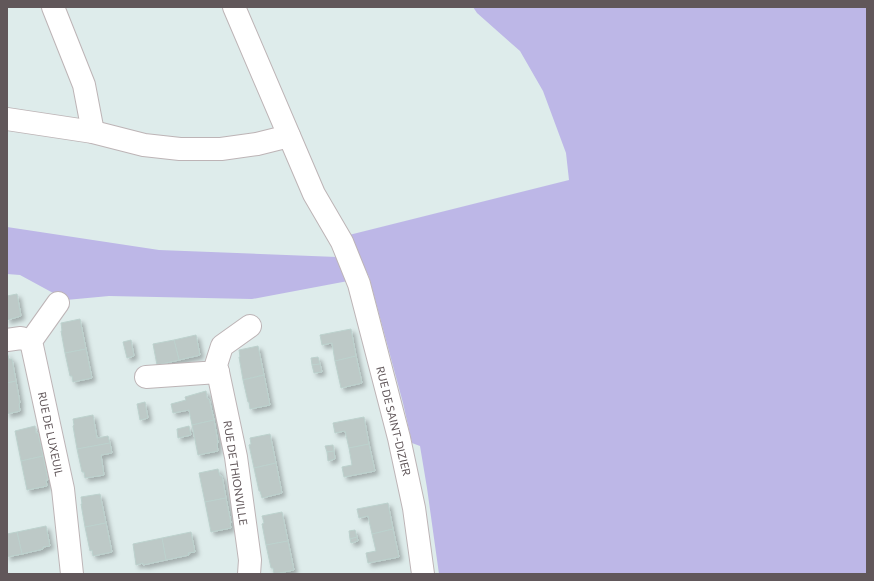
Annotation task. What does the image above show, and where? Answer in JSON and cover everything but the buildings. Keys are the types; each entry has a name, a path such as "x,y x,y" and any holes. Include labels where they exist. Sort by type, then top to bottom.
{"street":[{"path":"53,7 84,85 93,132"},
{"name":"RUE DE SAINT-DIZIER","path":"234,7 314,194 342,242 360,284 399,438 414,508 424,574"},
{"path":"7,119 93,132 144,145 180,149 242,146 289,136"},
{"path":"7,340 21,338 31,341 58,303"},
{"name":"RUE DE THIONVILLE","path":"250,326 222,346 216,365 236,457 250,560 250,574"},
{"name":"RUE DE LUXEUIL","path":"31,341 63,490 72,574"},
{"path":"146,377 218,372"}],"shaded area":[{"path":"473,7 867,7 867,574 439,574 420,446 412,443 403,403 369,277 360,258 345,236 569,180 566,153 543,91 520,51 477,13"},
{"path":"7,227 159,250 337,257 348,281 252,299 109,296 66,300 20,275 7,274"}]}
